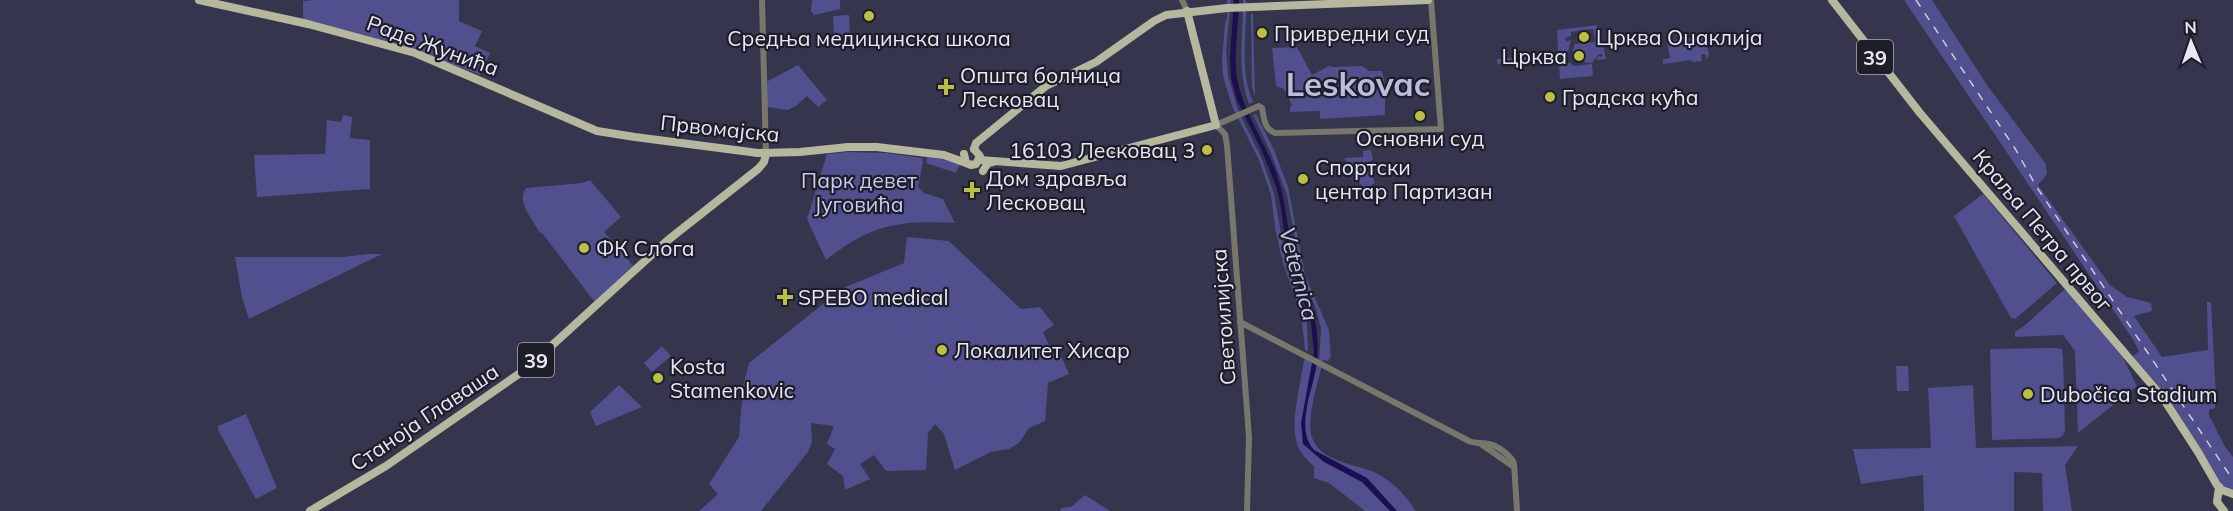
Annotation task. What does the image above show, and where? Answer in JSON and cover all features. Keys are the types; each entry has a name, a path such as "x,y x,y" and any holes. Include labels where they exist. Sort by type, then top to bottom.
{"main road":[{"name":"Раде Жунића","path":"199,0 229,3 415,53 514,94"},
{"path":"974,148 976,143 1046,86 1096,62 1166,15 1227,8 1430,0"},
{"name":"Краља Петра првог","path":"1832,0 1920,113 2163,398 2219,487 2217,502 2224,511"},
{"path":"974,148 967,149 964,154 966,163 973,165 979,160 1062,166 1216,125 1187,11"},
{"name":"Првомајска","path":"514,94 576,123 635,138 766,154 860,147 944,155 966,163"},
{"path":"974,148 979,153 979,160"},
{"name":"Станоја Главаша","path":"310,511 386,466 526,369 668,240 758,169 764,162 766,154"},
{"path":"944,155 964,154"},
{"path":"983,171 988,163 994,161"},
{"path":"2219,487 2233,494"}],"street":[{"path":"762,0 766,154"},
{"path":"1182,0 1187,11"},
{"path":"1216,125 1257,107 1262,108 1266,126 1275,134 1441,129 1430,0"},
{"name":"Светоилијска","path":"1216,125 1225,134 1227,145 1249,437 1247,511"},
{"path":"1240,322 1469,441 1488,443 1504,453 1512,459 1515,468 1517,511"}],"green space":[{"path":"459,0 459,21 482,31 475,46 490,53 480,75 395,43 303,20 303,1"},
{"path":"812,0 840,0 840,9 814,15 811,11"},
{"path":"1227,0 1231,0 1226,51 1228,76 1238,110 1262,159 1274,194 1287,268 1300,296 1307,323 1308,351 1305,350 1301,313 1283,263 1271,195 1259,160 1232,106 1223,76 1222,60"},
{"path":"1243,0 1246,0 1246,77 1253,102 1249,104 1242,65"},
{"path":"1904,0 1932,0 1987,85 2046,164 2047,174 2038,185 2110,285 2127,297 2151,303 2152,311 2134,316 2162,357 2208,350 2207,302 2211,302 2216,399 2215,408 2209,410 2209,415 2224,445 2233,457 2233,494 2218,483 2203,456 2130,359 2139,351 2132,338"},
{"path":"1251,14 1253,14 1255,96 1252,87"},
{"path":"849,15 850,35 834,35 833,16"},
{"path":"1597,25 1600,29 1606,59 1596,60 1599,56 1603,57 1599,54 1592,63 1584,62 1583,51 1572,52 1575,44 1595,42 1593,29 1571,32 1571,36 1565,38 1567,42 1571,40 1568,52 1558,53 1557,30"},
{"path":"1704,36 1709,54 1707,60 1706,55 1701,54 1702,61 1692,62 1691,60 1663,64 1663,59 1670,58 1667,41"},
{"path":"1297,47 1312,75 1331,65 1331,67 1362,66 1369,71 1382,71 1385,85 1385,115 1320,119 1320,111 1290,112 1292,105 1284,89 1276,86 1272,48"},
{"path":"1548,56 1548,61 1497,64 1497,59"},
{"path":"1570,63 1574,66 1592,64 1593,76 1560,79 1559,64"},
{"path":"798,65 827,100 818,107 807,96 788,110 767,107 766,82"},
{"path":"1256,114 1274,150 1288,187 1305,275 1329,330 1331,357 1327,361 1323,360 1312,407 1310,426 1315,444 1330,457 1380,475 1400,491 1416,511 1365,511 1329,483 1314,478 1314,466 1298,447 1295,435 1295,412 1305,356 1319,362 1321,328 1316,309 1302,276 1287,195 1253,115"},
{"path":"343,115 352,117 350,138 370,140 370,189 257,197 254,155 325,154 327,120 341,122"},
{"path":"1371,150 1373,160 1366,163 1375,183 1364,190 1344,158 1363,157 1363,151"},
{"name":"Парк девет Југовића","path":"886,153 922,158 918,187 924,193 943,199 955,223 918,222 887,227 857,239 826,260 807,219 827,154"},
{"path":"927,157 961,162 956,173 926,163"},
{"path":"590,180 621,217 604,232 636,269 597,305 540,233 526,210 523,199 526,188 582,183"},
{"path":"1983,194 2057,283 2015,319 2011,318 1954,216"},
{"path":"907,237 949,241 1021,309 1040,307 1054,325 1043,332 1053,354 1062,358 1069,374 1048,383 1045,421 1029,428 1019,443 1009,449 991,452 955,470 944,434 935,424 928,433 926,470 886,471 874,455 860,464 870,479 845,490 843,476 827,464 835,449 827,444 834,426 811,423 812,442 808,452 761,511 699,511 718,494 709,484 739,437 743,386 749,363 843,288 904,263"},
{"path":"382,254 249,319 242,297 235,257 343,257"},
{"path":"2064,290 2068,291 2122,356 2137,386 2078,433 2075,351 2063,335 2015,337 2015,332"},
{"path":"662,346 671,356 652,372 644,363"},
{"name":"Dubočica Stadium","path":"1990,349 2062,349 2063,357 2065,430 2063,435 2059,438 1992,440"},
{"path":"1896,366 1908,366 1909,391 1897,391"},
{"path":"619,385 642,407 596,426 590,412"},
{"path":"1973,385 1976,448 2078,446 2065,465 2072,511 2043,511 2042,473 2014,472 2014,511 1924,511 1923,475 1861,484 1853,449 1931,448 1928,388"},
{"path":"246,414 277,488 256,499 218,430 218,426"},
{"path":"1085,495 1110,511 1060,511 1061,508 1071,507"}],"shaded area":[{"path":"1234,0 1239,0 1236,58 1240,91 1277,175 1296,269 1316,325 1317,362 1305,419 1308,441 1314,450 1367,478 1397,511 1390,511 1362,482 1324,462 1303,444 1301,423 1314,352 1311,323 1287,252 1276,186 1237,100 1231,78 1230,57"}],"railway":[{"path":"1916,0 2016,150 2036,186 2233,480"}],"place":[{"name":"Средња медицинска школа","path":"869,16"},
{"name":"Привредни суд","path":"1262,33"},
{"name":"Црква Оџаклија","path":"1584,37"},
{"name":"Црква","path":"1579,56"},
{"name":"Општа болница Лесковац","path":"946,87"},
{"name":"Градска кућа","path":"1550,97"},
{"name":"Основни суд","path":"1420,116"},
{"name":"16103 Лесковац 3","path":"1207,150"},
{"name":"Спортски центар Партизан","path":"1303,179"},
{"name":"Дом здравља Лесковац","path":"972,190"},
{"name":"ФК Слога","path":"584,248"},
{"name":"SPEBO medical","path":"785,297"},
{"name":"Локалитет Хисар","path":"942,350"},
{"name":"Kosta Stamenkovic","path":"658,378"},
{"name":"Dubočica Stadium","path":"2028,394"}],"district":[{"name":"Leskovac","path":"1358,83"}],"water label":[{"name":"Veternica","path":"1299,274"}]}
